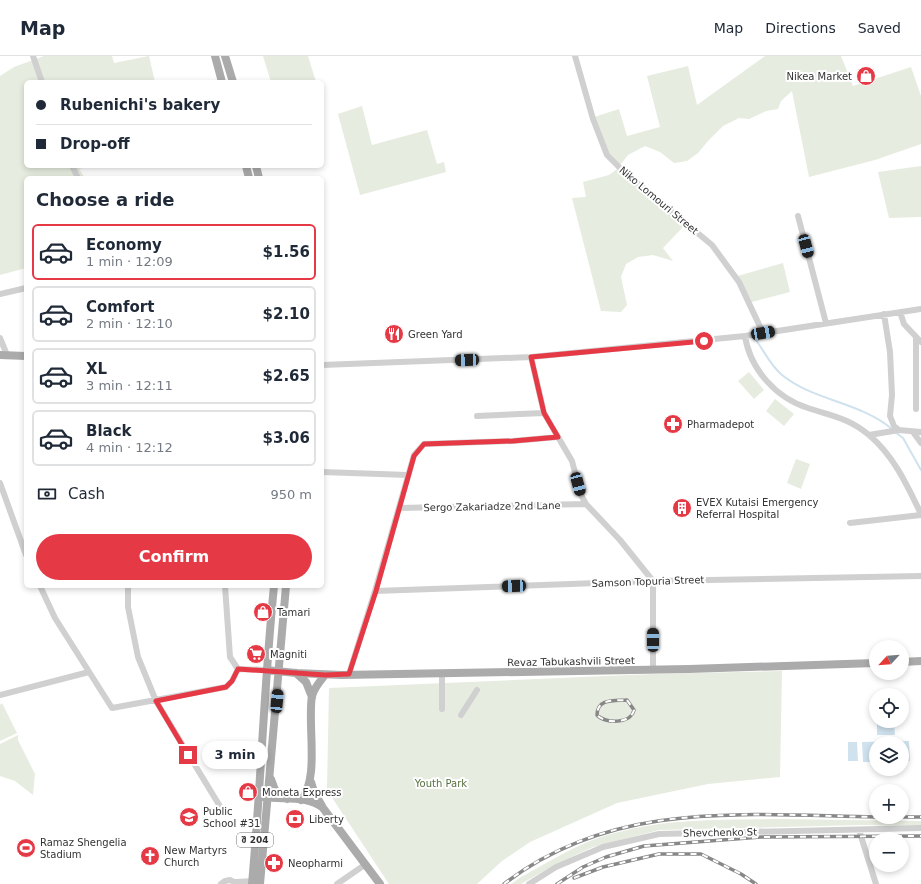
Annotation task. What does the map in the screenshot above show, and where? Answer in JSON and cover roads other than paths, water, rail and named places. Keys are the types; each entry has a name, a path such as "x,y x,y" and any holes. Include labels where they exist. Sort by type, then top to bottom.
{"main road":[{"path":"215,56 221,80"},
{"path":"225,56 232,80"},
{"path":"4,355 24,356"},
{"name":"შ 204","path":"256,883 266,670 274,588"},
{"name":"შ 204","path":"256,883 268,798 280,672 286,588"},
{"path":"909,662 921,661"},
{"name":"Revaz Tabukashvili Street","path":"266,670 325,675 654,670 869,663"},
{"path":"296,673 306,682 312,697 310,779 307,792 302,800"},
{"path":"312,697 318,684 325,675"},
{"path":"270,775 275,790 287,799"},
{"path":"310,779 314,792 323,808 380,884"},
{"path":"259,796 314,802 323,808"}],"street":[{"path":"32,56 41,80"},
{"name":"Niko Lomouri Street","path":"575,56 593,119 607,155 623,171 712,245 739,282 763,333"},
{"path":"798,216 826,323"},
{"path":"0,294 24,288"},
{"path":"324,365 531,357 745,336 921,309"},
{"path":"900,312 904,324 919,340 916,409"},
{"path":"884,314 890,352 892,395 890,416 894,426 900,430"},
{"path":"745,336 747,350 762,377 791,400 807,408 844,418 869,435 887,453 901,475 921,515 850,523"},
{"path":"0,338 4,355"},
{"path":"531,357 544,413 572,461 581,495 586,504 620,540 653,581 654,670"},
{"path":"477,416 544,413"},
{"path":"869,435 879,432 900,430 921,432"},
{"path":"913,432 921,442"},
{"path":"349,674 376,591 414,456 424,444 513,441 558,437"},
{"path":"324,472 408,475"},
{"path":"0,483 24,549"},
{"name":"Sergo Zakariadze 2nd Lane","path":"399,508 586,504"},
{"name":"Samson Topuria Street","path":"376,591 653,581 921,576"},
{"path":"41,588 55,618 112,708 226,687 232,681 238,669"},
{"path":"128,588 128,607 138,656 156,701 221,808"},
{"path":"225,588 230,656 238,669"},
{"path":"238,669 266,670"},
{"path":"1,692 90,672"},
{"path":"442,673 442,709"},
{"path":"461,715 477,690"},
{"name":"Shevchenko St","path":"529,884 556,867 603,847 659,834 921,828"},
{"path":"859,830 876,884"},
{"path":"338,884 366,864"},
{"path":"220,884 228,880 237,883 256,883"}],"water":[{"path":"877,728 894,728 895,735 877,735"},
{"path":"848,742 857,742 858,761 848,761"},
{"path":"862,742 869,742 869,762 863,762"}],"waterway":[{"path":"756,340 774,367 795,384 808,391 866,413 892,429"},
{"path":"895,432 903,438 921,470"}],"railway":[{"path":"627,700 634,710 632,715 628,718 611,721 597,715 598,710 603,703 627,700"},
{"path":"504,884 546,857 590,837 636,825 682,818 730,815 869,817"},
{"path":"909,817 921,817"},
{"path":"557,884 583,867 606,857 644,846 761,837 921,836"},
{"path":"574,878 603,867 659,854 701,854 741,874 756,884"}],"place":[{"name":"Nikea Market","path":"866,76"},
{"name":"Green Yard","path":"394,334"},
{"name":"Pharmadepot","path":"673,424"},
{"name":"EVEX Kutaisi Emergency Referral Hospital","path":"682,508"},
{"name":"Tamari","path":"263,612"},
{"name":"Magniti","path":"256,654"},
{"name":"Moneta Express","path":"248,792"},
{"name":"Public School #31","path":"189,817"},
{"name":"Liberty","path":"295,819"},
{"name":"Ramaz Shengelia Stadium","path":"26,848"},
{"name":"New Martyrs Church","path":"150,856"},
{"name":"Neopharmi","path":"274,863"}],"park label":[{"name":"Youth Park","path":"441,783"}]}
